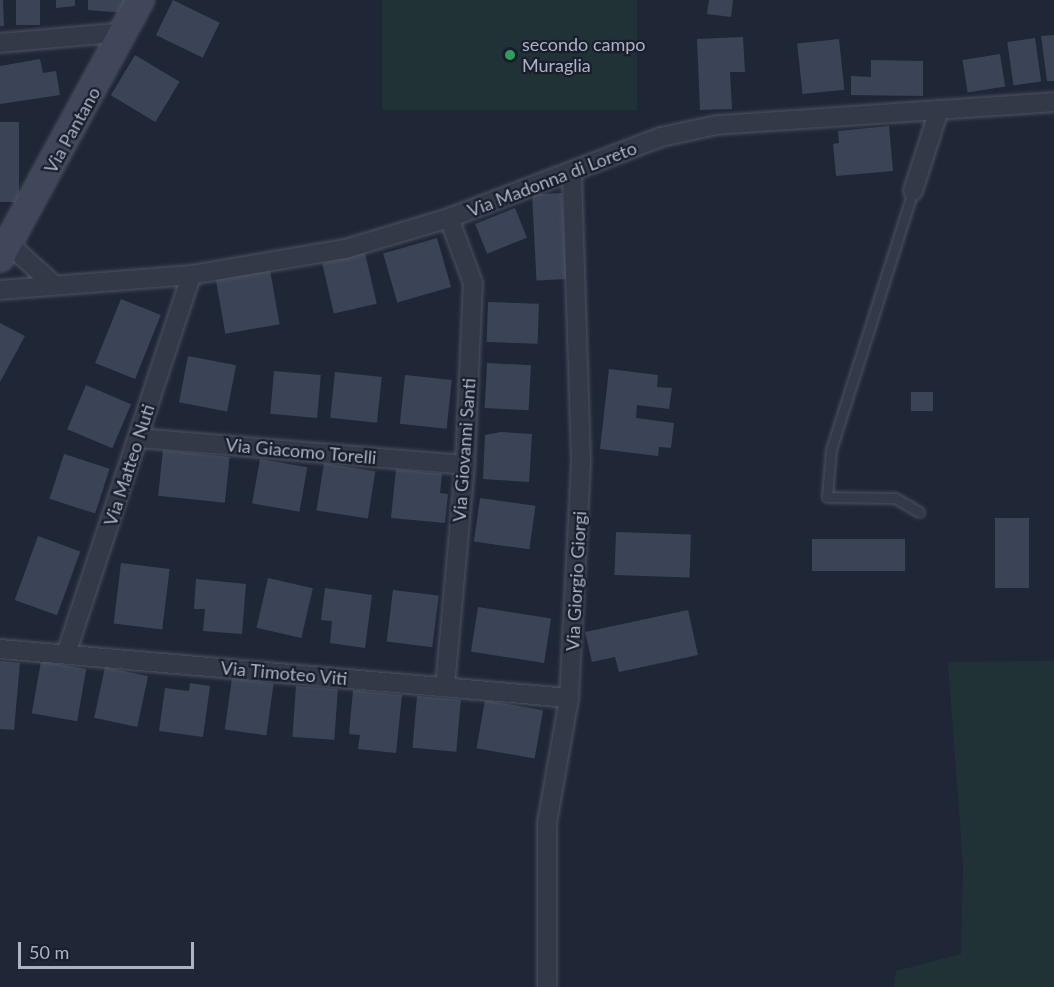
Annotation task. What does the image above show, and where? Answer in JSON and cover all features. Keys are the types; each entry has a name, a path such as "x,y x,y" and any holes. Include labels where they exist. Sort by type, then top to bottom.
{"street":[{"name":"Via Pantano","path":"4,251 127,32 140,0"},
{"path":"0,43 127,32"},
{"name":"Via Madonna di Loreto","path":"0,290 191,275 345,249 449,218 661,137 717,125 1054,102"},
{"path":"913,191 939,110"},
{"name":"Via Giorgio Giorgi","path":"547,987 547,823 569,698 581,462 572,172"},
{"name":"Via Giovanni Santi","path":"445,686 465,465 473,283 449,218"},
{"path":"4,251 54,285"},
{"name":"Via Matteo Nuti","path":"66,654 191,275"},
{"name":"Via Giacomo Torelli","path":"138,438 465,465"},
{"name":"Via Timoteo Viti","path":"0,649 569,698"}],"lane":[{"path":"913,191 831,449 827,497 895,498 919,512"}],"shaded area":[{"name":"secondo campo Muraglia","path":"382,0 637,0 637,110 382,110"},
{"path":"1054,661 1054,987 894,987 896,971 961,954 963,865 948,662"}],"building":[{"path":"0,0 3,0 4,26 0,26"},
{"path":"16,0 40,0 40,25 16,25"},
{"path":"56,0 75,0 75,6 56,8"},
{"path":"88,0 126,0 125,13 88,10"},
{"path":"173,0 220,23 203,58 156,35"},
{"path":"709,0 733,0 731,17 707,14"},
{"path":"1054,35 1054,81 1047,81 1041,36"},
{"path":"743,37 745,72 730,72 732,109 700,110 697,39"},
{"path":"1035,38 1041,82 1013,85 1007,42"},
{"path":"839,39 844,90 803,94 797,43"},
{"path":"1000,54 1005,87 968,93 962,60"},
{"path":"135,55 180,82 155,122 111,95"},
{"path":"40,59 43,73 56,71 60,95 0,104 0,66"},
{"path":"871,60 923,61 923,96 851,95 851,76 871,77"},
{"path":"0,122 19,122 19,202 0,202"},
{"path":"889,126 893,171 836,176 833,144 839,143 838,131"},
{"path":"562,193 567,279 537,280 532,195"},
{"path":"515,208 527,238 487,254 475,224"},
{"path":"437,238 451,287 397,302 383,253"},
{"path":"365,253 377,304 334,314 322,263"},
{"path":"270,270 280,324 225,334 216,280"},
{"path":"121,299 161,315 135,379 95,363"},
{"path":"488,302 539,304 538,344 487,342"},
{"path":"0,323 25,336 0,382"},
{"path":"188,356 236,365 227,411 179,402"},
{"path":"487,363 531,365 529,410 485,408"},
{"path":"609,369 658,375 657,387 672,388 669,409 637,405 636,418 674,423 671,448 659,447 658,456 600,449"},
{"path":"274,371 321,375 317,418 270,414"},
{"path":"335,372 382,377 377,423 330,418"},
{"path":"405,375 452,380 447,429 400,424"},
{"path":"86,385 131,404 112,448 67,429"},
{"path":"911,392 933,392 933,411 911,411"},
{"path":"501,432 532,434 529,482 483,479 485,435"},
{"path":"163,450 230,457 225,503 158,496"},
{"path":"64,454 110,469 95,514 49,499"},
{"path":"260,459 307,467 299,512 252,503"},
{"path":"324,463 375,471 368,519 316,510"},
{"path":"396,469 442,474 440,493 448,494 445,523 391,518"},
{"path":"480,498 535,506 529,549 474,542"},
{"path":"995,518 1029,518 1029,588 995,588"},
{"path":"616,532 691,535 689,578 614,575"},
{"path":"38,536 80,551 57,615 15,600"},
{"path":"812,539 905,539 905,571 812,571"},
{"path":"121,563 170,569 162,630 114,624"},
{"path":"268,578 313,588 301,638 257,628"},
{"path":"196,579 246,584 242,634 203,631 205,609 194,609"},
{"path":"325,588 372,595 365,648 330,643 332,621 321,620"},
{"path":"393,590 439,596 432,647 387,642"},
{"path":"478,607 551,619 544,663 471,651"},
{"path":"688,610 698,655 619,672 615,657 592,662 585,632"},
{"path":"0,661 20,663 14,730 0,729"},
{"path":"41,661 86,669 77,721 32,713"},
{"path":"105,667 148,676 137,727 94,718"},
{"path":"232,678 274,684 266,735 225,729"},
{"path":"190,683 210,686 203,737 159,731 165,688 189,691"},
{"path":"296,686 338,689 334,740 292,737"},
{"path":"353,690 402,695 396,753 358,749 360,735 349,734"},
{"path":"417,696 461,700 456,752 412,748"},
{"path":"485,700 543,710 535,759 476,748"}],"place":[{"name":"secondo campo Muraglia","path":"510,55"}]}
